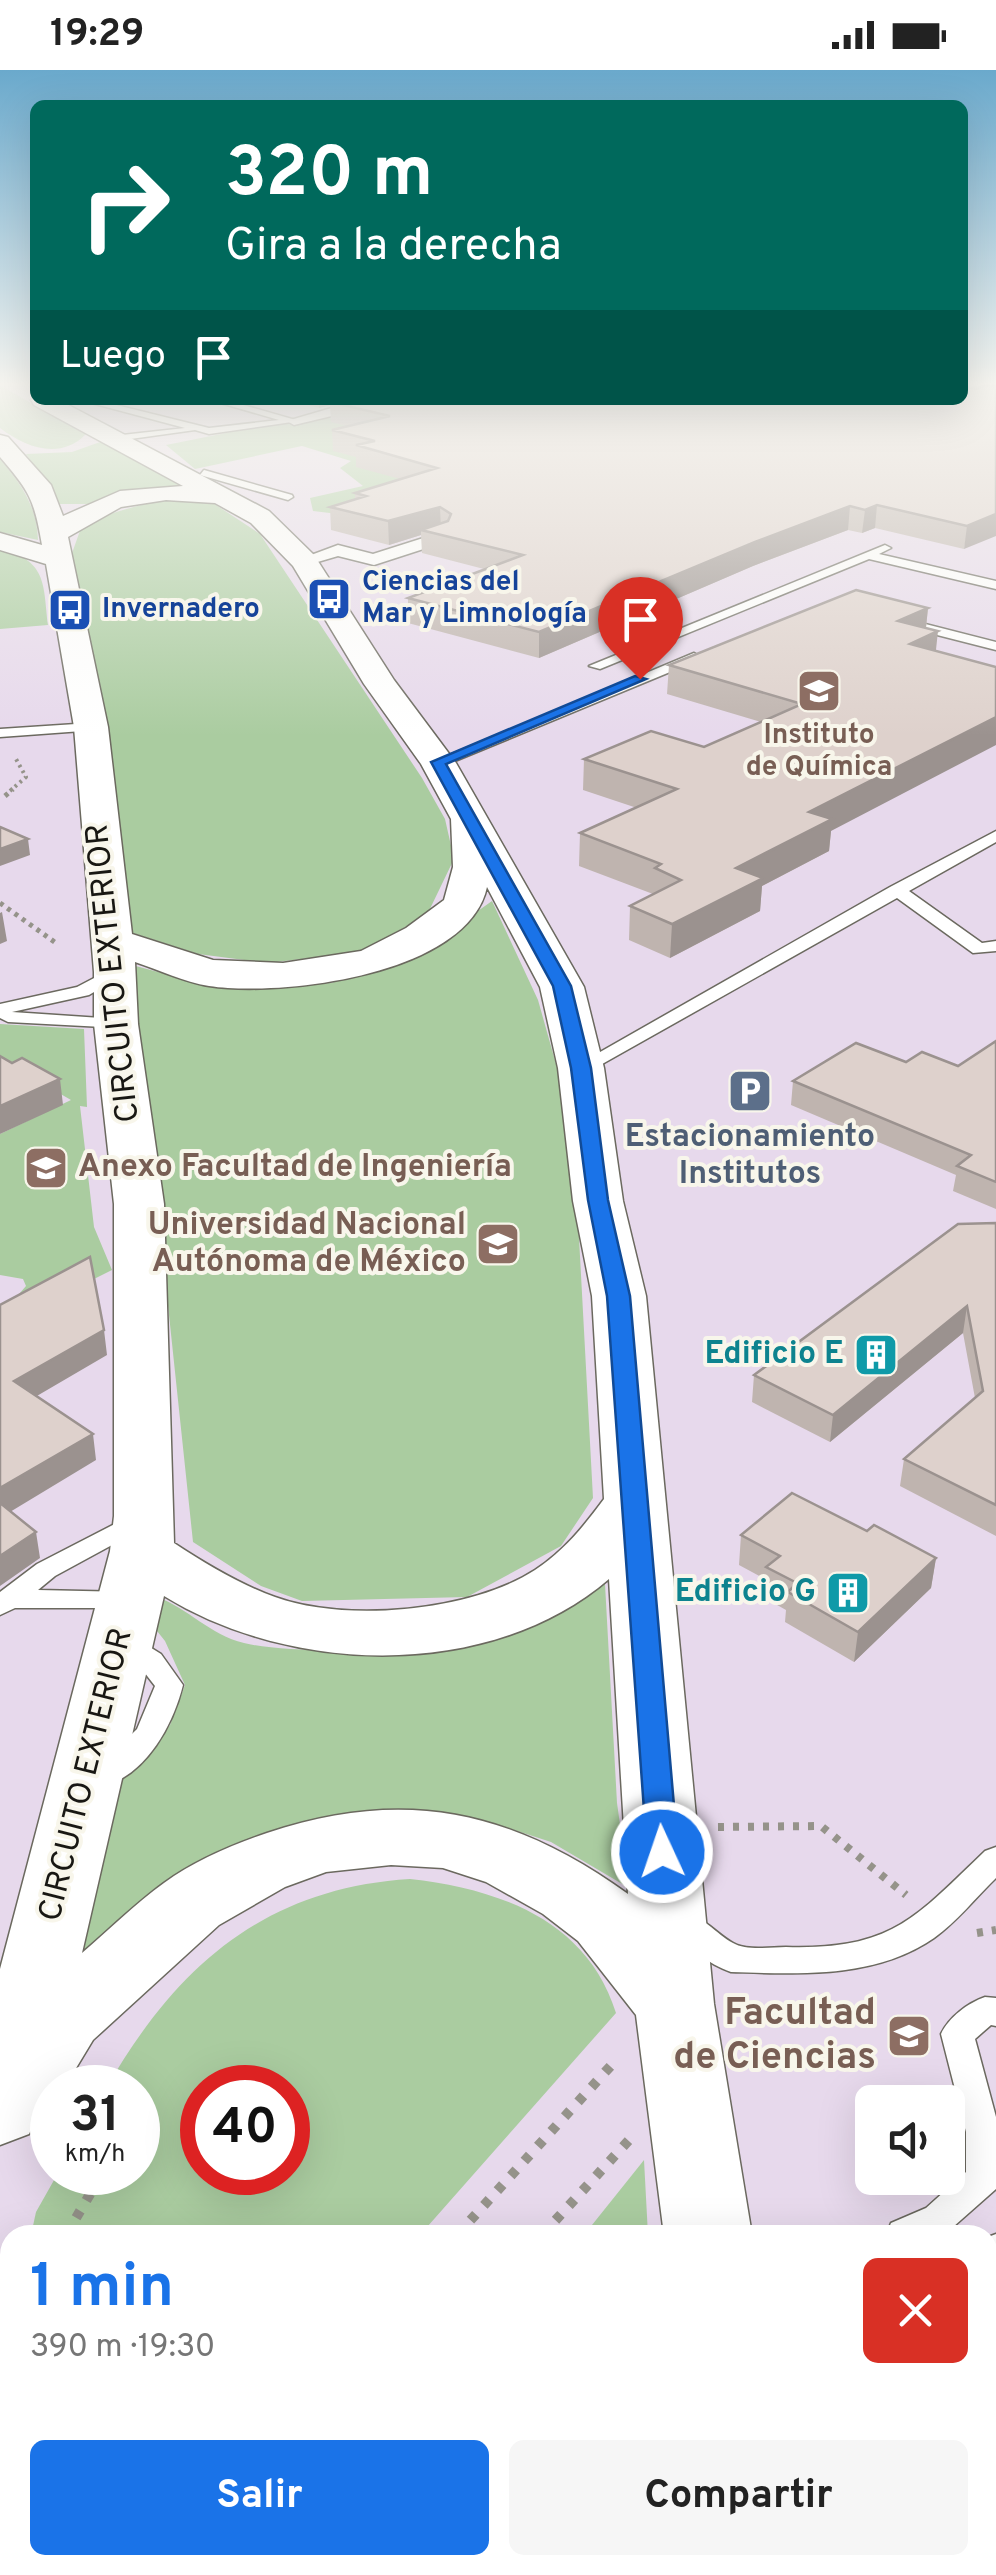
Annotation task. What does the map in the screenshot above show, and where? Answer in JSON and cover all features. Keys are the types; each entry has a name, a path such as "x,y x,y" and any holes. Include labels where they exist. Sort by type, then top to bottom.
{"street":[{"name":"CIRCUITO EXTERIOR","path":"0,2108 86,1789 134,1577 139,1204 99,970 90,727 45,503"},
{"path":"0,543 58,552 95,505 103,503"},
{"path":"243,503 304,561 380,684 438,762 562,986 581,1068 598,1200 618,1296 637,1499 666,1912 648,2029"},
{"path":"304,561 338,550 374,560 439,538"},
{"path":"99,970 283,976 372,962 421,937 462,905 472,867 468,818"},
{"path":"134,1577 274,1622 344,1631 429,1629 487,1619 543,1596 584,1566 637,1499"},
{"path":"0,2117 65,2016 192,1903 260,1866 322,1844 392,1836 459,1842 512,1860 605,1919 648,2029 709,2225"}],"lane":[{"path":"709,656 656,684 595,666 885,548"},
{"path":"868,555 996,585"},
{"path":"878,616 996,646"},
{"path":"438,762 640,679"},
{"path":"0,733 90,727"},
{"path":"581,1068 996,836"},
{"path":"896,890 979,949 996,946"},
{"path":"0,1009 83,991 99,970"},
{"path":"0,1017 99,970"},
{"path":"6,1603 46,1570 134,1577"},
{"path":"6,1603 134,1577"},
{"path":"666,1912 731,1959 815,1960 862,1953 894,1945 926,1927 996,1859"},
{"path":"927,2225 939,2220 982,2179 983,2132 957,2034 985,2011 996,2012"}],"path":[{"path":"4,796 26,778 10,748"},
{"path":"0,903 99,970"},
{"path":"717,1827 821,1826 919,1906"},
{"path":"465,2225 648,2029"},
{"path":"551,2225 642,2126"},
{"path":"72,2225 89,2195"}],"shaded area":[{"name":"Universidad Nacional Autónoma de México","path":"0,503 996,503 996,2225 0,2225"}],"green space":[{"path":"0,503 30,503 38,540 0,532"},
{"path":"213,503 260,534 422,778 445,819 454,859 427,915 360,952 268,963 198,954 133,933 71,556 82,525 142,505"},
{"path":"311,503 385,503 355,516 313,511"},
{"path":"0,547 35,567 43,585 48,625 0,629"},
{"path":"492,901 538,1000 565,1096 578,1219 593,1498 561,1546 467,1597 302,1601 261,1586 193,1542 132,965 188,980 242,988 331,983 410,959"},
{"path":"0,1024 84,1029 87,1107 80,1106 94,1227 112,1270 56,1298 0,1316 26,1286 23,1279 0,1275 0,1134 71,1100 0,1059"},
{"path":"605,1584 617,1803 629,1888 551,1842 493,1823 384,1810 308,1825 53,1998 114,1789 170,1725 185,1685 165,1641 149,1621 157,1597 220,1634 244,1643 304,1650 386,1649 466,1642 525,1629"},
{"path":"410,1879 476,1891 507,1901 562,1932 584,1954 602,1981 616,2013 429,2225 33,2225 46,2195 160,2195 160,2065 120,2065 164,2004 196,1970 269,1917 312,1898"},
{"path":"644,2160 647,2225 592,2225"}],"building":[{"path":"343,503 996,503 996,514 967,526 877,505 865,510 850,506 539,632 408,598 523,555 421,530 448,521 451,514 440,507 388,521 330,507"},
{"path":"856,590 928,608 898,621 938,631 910,644 996,667 996,717 809,812 832,819 736,868 763,878 672,924 630,906 681,880 655,868 661,864 580,833 677,789 584,759 651,731 704,747 802,704 669,665"},
{"path":"0,827 28,839 0,849"},
{"path":"996,1041 996,1182 957,1166 971,1155 793,1081 856,1043 906,1062 922,1052 958,1066"},
{"path":"0,1056 12,1063 22,1058 60,1079 0,1106"},
{"path":"996,1223 996,1505 904,1459 983,1391 967,1306 833,1415 754,1375 958,1224"},
{"path":"90,1257 104,1330 14,1381 93,1434 0,1488 0,1305"},
{"name":"Edificio G","path":"792,1493 867,1531 874,1525 936,1558 858,1632 788,1592 797,1583 766,1567 780,1556 741,1535"},
{"path":"0,1503 36,1532 0,1556"}],"place":[{"name":"Ciencias del Mar y Limnología","path":"329,599"},
{"name":"Invernadero","path":"70,610"},
{"name":"Instituto de Química","path":"819,691"},
{"name":"Estacionamiento Institutos","path":"750,1091"},
{"name":"Anexo Facultad de Ingeniería","path":"46,1168"},
{"name":"Universidad Nacional Autónoma de México","path":"498,1244"},
{"name":"Edificio E","path":"876,1355"},
{"name":"Edificio G","path":"848,1593"},
{"name":"Facultad de Ciencias","path":"909,2036"}],"route":[{"path":"640,679 438,762 562,986 581,1068 598,1200 618,1296 662,1852"}]}
